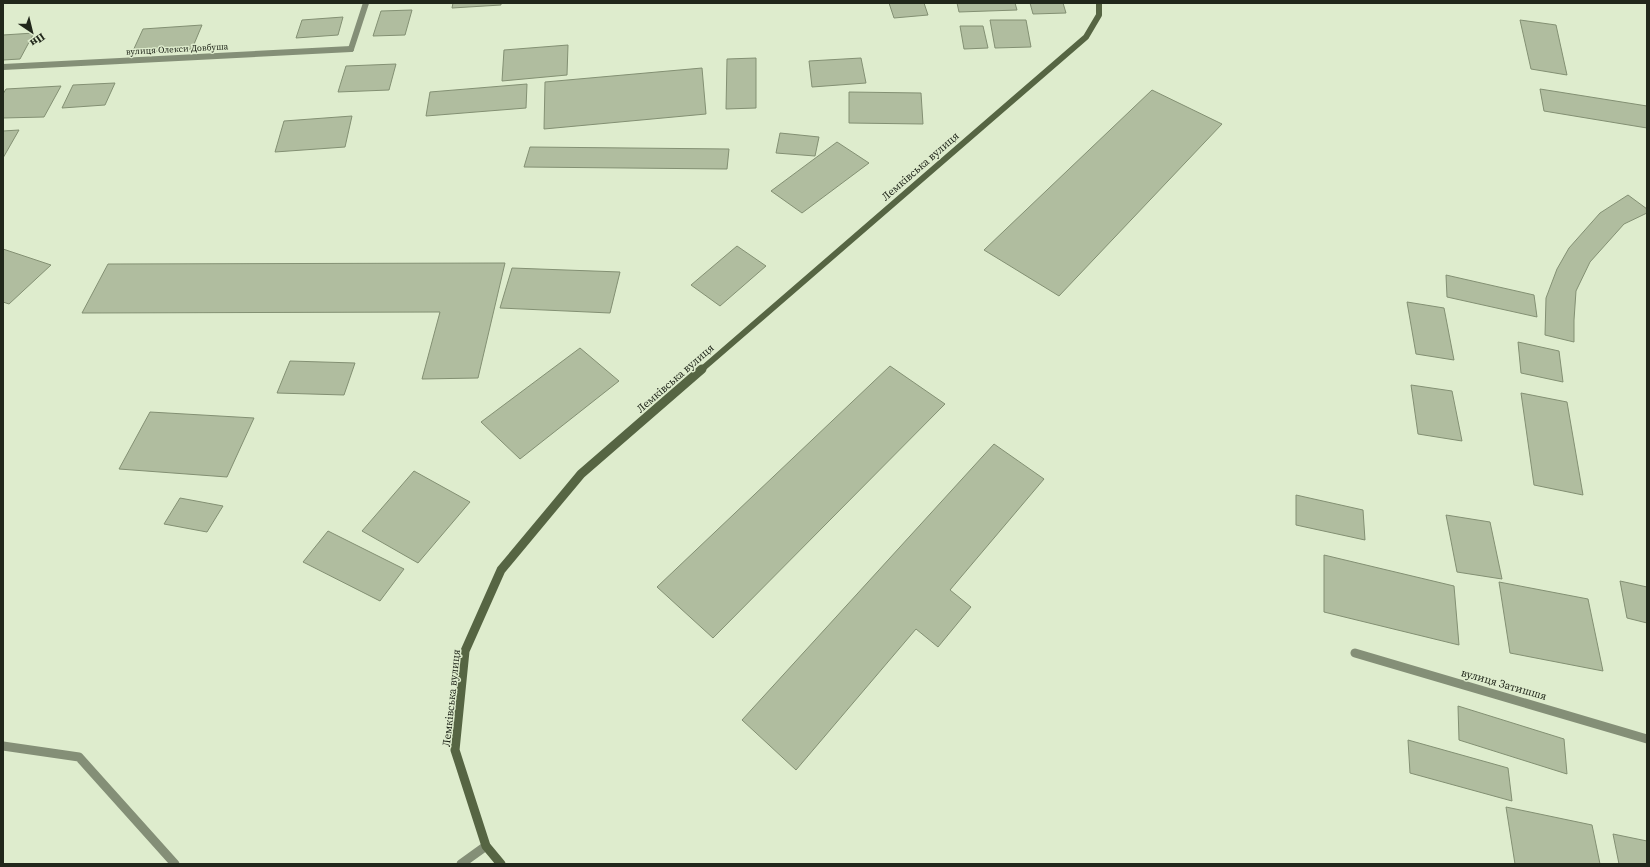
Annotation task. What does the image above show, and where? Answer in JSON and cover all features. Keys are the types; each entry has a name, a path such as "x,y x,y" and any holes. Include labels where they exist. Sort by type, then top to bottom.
{"main road":[{"name":"Лемківська вулиця","path":"502,864 486,846 455,750 465,652 501,570 581,474 1086,37 1099,15 1099,3"}],"street":[{"name":"вулиця Олекси Довбуша","path":"3,67 351,49 366,3"},
{"name":"вулиця Затишшя","path":"1355,653 1647,739"},
{"path":"3,746 80,757 175,864"},
{"path":"460,864 486,846"}],"building":[{"path":"453,3 501,3 501,5 452,8"},
{"path":"889,3 924,3 928,15 894,18"},
{"path":"957,3 1015,3 1017,10 959,12"},
{"path":"1030,3 1063,3 1066,13 1033,14"},
{"path":"412,10 405,35 373,36 381,11"},
{"path":"343,17 338,35 296,38 302,20"},
{"path":"990,20 1026,20 1031,47 995,48"},
{"path":"1520,20 1556,25 1567,75 1531,69"},
{"path":"202,25 192,49 132,53 143,29"},
{"path":"960,26 983,26 988,48 964,49"},
{"path":"34,33 20,59 3,60 3,35"},
{"path":"568,45 567,75 502,81 504,50"},
{"path":"756,58 756,108 726,109 727,59"},
{"path":"861,58 866,83 812,87 809,61"},
{"path":"396,64 389,90 338,92 346,66"},
{"path":"702,68 706,114 544,129 545,82"},
{"path":"115,83 105,105 62,108 73,85"},
{"path":"527,84 526,108 426,116 430,92"},
{"path":"61,86 44,117 3,118 3,94 6,89"},
{"path":"1540,89 1647,106 1647,128 1544,111"},
{"path":"1152,90 1222,124 1059,296 984,250"},
{"path":"849,92 921,93 923,124 849,123"},
{"path":"352,116 345,147 275,152 284,121"},
{"path":"19,130 3,158 3,131"},
{"path":"780,133 819,137 815,156 776,153"},
{"path":"837,142 869,163 802,213 771,191"},
{"path":"530,147 729,149 727,169 524,167"},
{"path":"1628,195 1647,209 1647,213 1624,224 1590,262 1576,291 1574,342 1545,335 1546,298 1557,269 1569,248 1600,213"},
{"path":"737,246 766,266 720,306 691,285"},
{"path":"3,249 51,265 9,304 3,302"},
{"path":"505,263 478,378 422,379 440,312 82,313 108,264"},
{"path":"512,268 620,272 610,313 500,308"},
{"path":"1446,275 1534,295 1537,317 1447,297"},
{"path":"1407,302 1444,308 1454,360 1416,354"},
{"path":"1518,342 1559,351 1563,382 1521,373"},
{"path":"580,348 619,381 520,459 481,422"},
{"path":"290,361 355,363 344,395 277,393"},
{"path":"890,366 945,404 713,638 657,587"},
{"path":"1411,385 1452,391 1462,441 1418,434"},
{"path":"1521,393 1567,402 1583,495 1534,485"},
{"path":"150,412 254,418 227,477 119,469"},
{"path":"994,444 1044,479 950,590 971,607 938,647 916,629 796,770 742,720"},
{"path":"414,471 470,502 418,563 362,531"},
{"path":"1296,495 1363,510 1365,540 1296,525"},
{"path":"180,498 223,506 207,532 164,524"},
{"path":"1446,515 1490,522 1502,579 1457,572"},
{"path":"328,531 404,569 380,601 303,562"},
{"path":"1324,555 1454,586 1459,645 1324,612"},
{"path":"1620,581 1647,587 1647,623 1627,618"},
{"path":"1499,582 1588,599 1603,671 1510,653"},
{"path":"1458,706 1564,739 1567,774 1459,740"},
{"path":"1408,740 1508,768 1512,801 1410,773"},
{"path":"1506,807 1592,825 1600,864 1515,864"},
{"path":"1613,834 1647,841 1647,864 1619,864"}]}
